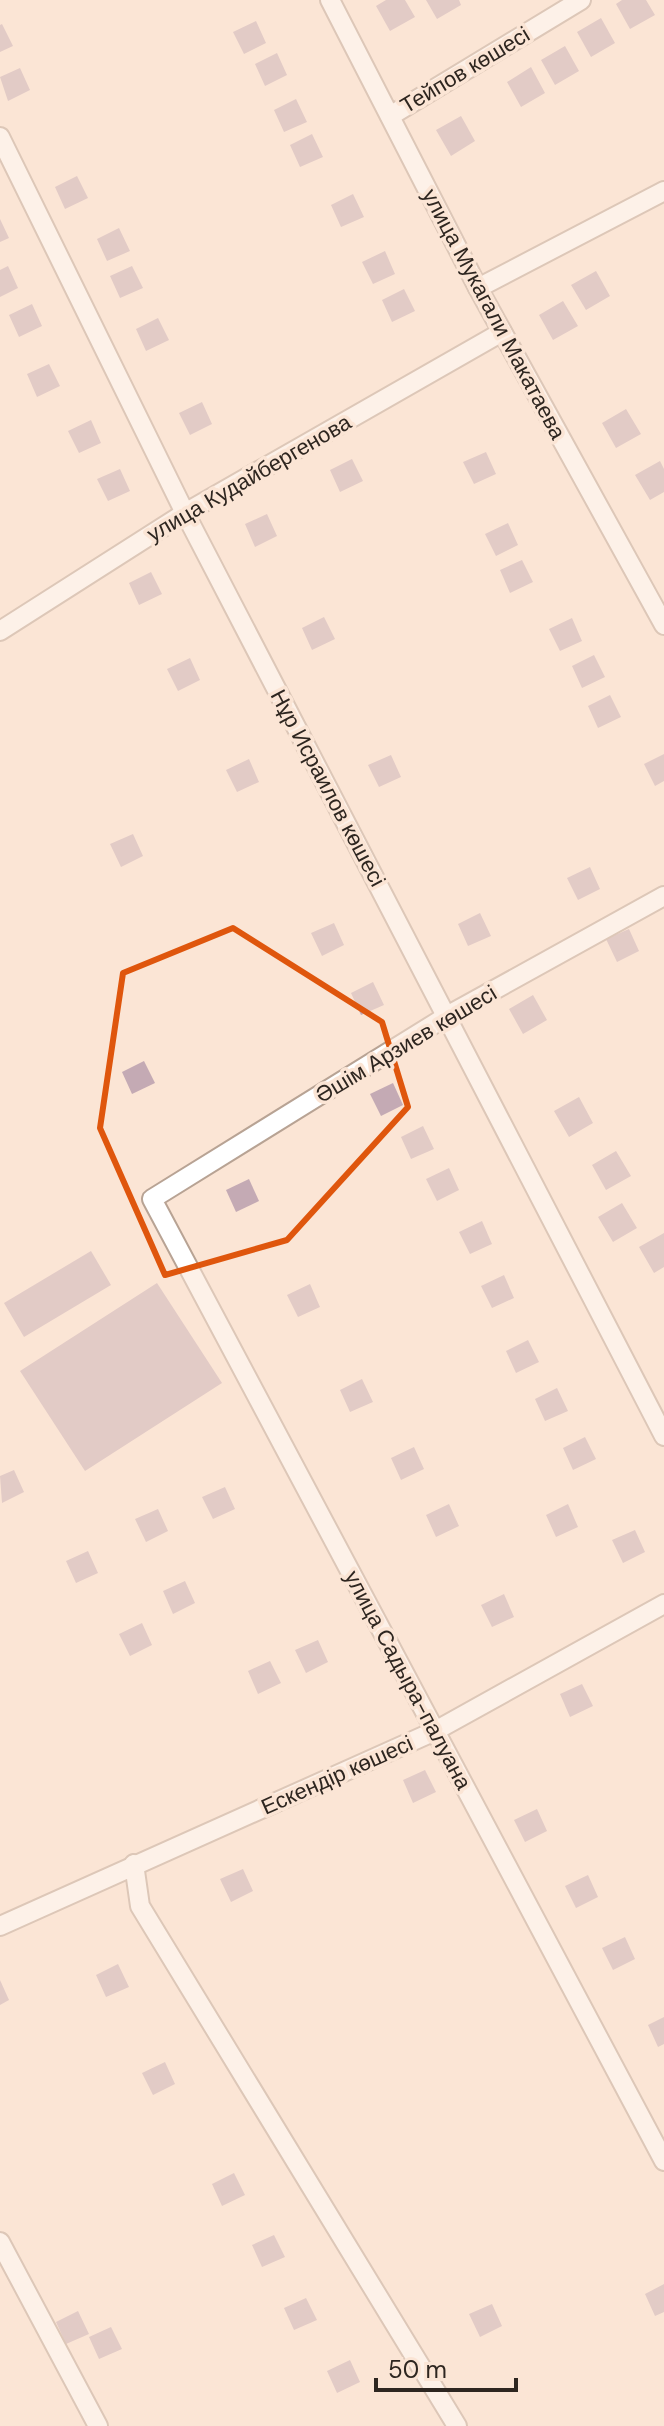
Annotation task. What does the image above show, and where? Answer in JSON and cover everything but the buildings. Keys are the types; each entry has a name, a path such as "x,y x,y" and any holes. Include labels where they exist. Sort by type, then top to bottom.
{"street":[{"name":"улица Мукагали Макатаева","path":"330,0 478,288 664,625"},
{"name":"Тейпов көшесі","path":"390,116 581,0"},
{"name":"Нұр Исраилов көшесі","path":"0,137 185,513 664,1436"},
{"path":"478,288 664,191"},
{"name":"улица Кудайбергенова","path":"0,631 185,513 502,332"},
{"name":"Әшім Арзиев көшесі","path":"152,1199 447,1016 664,896"},
{"name":"улица Садыра-палуана","path":"152,1199 664,2161"},
{"name":"Ескендір көшесі","path":"0,1926 435,1731 664,1604"},
{"path":"134,1864 140,1906 457,2426"},
{"path":"0,2242 98,2426"}],"highlighted area":[{"path":"233,928 382,1022 408,1107 287,1240 165,1275 100,1128 123,973"}]}
